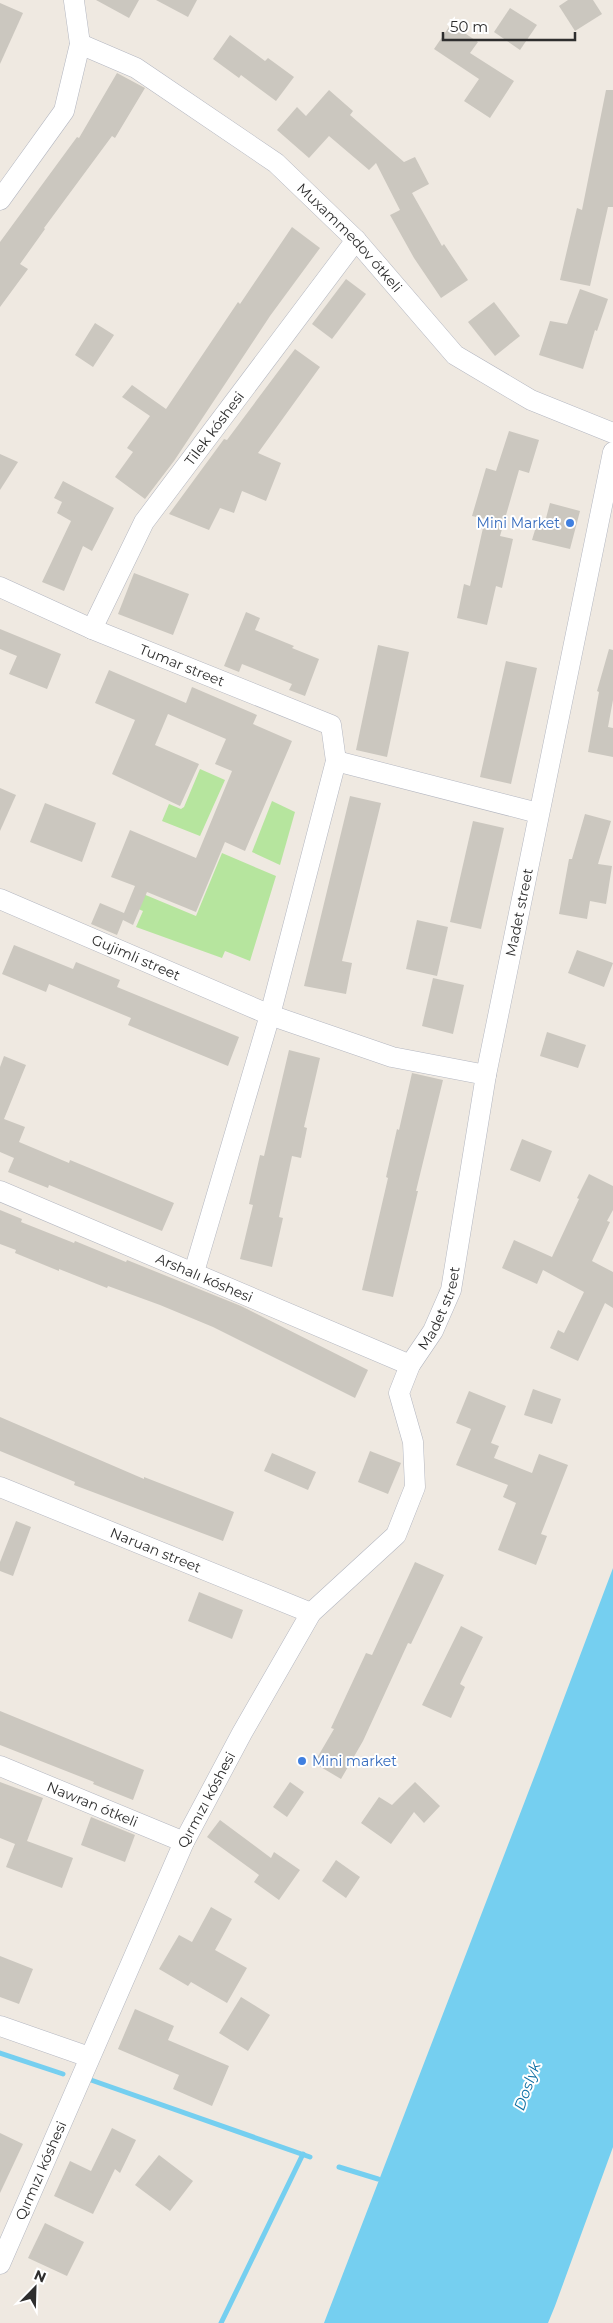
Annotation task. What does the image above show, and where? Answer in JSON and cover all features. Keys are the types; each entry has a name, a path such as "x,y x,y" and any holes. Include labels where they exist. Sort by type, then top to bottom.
{"street":[{"path":"0,200 64,111 80,44 74,0"},
{"name":"Muxammedov ótkeli","path":"80,44 136,68 276,163 356,240 455,355 531,400 613,433"},
{"name":"Tilek kóshesi","path":"92,629 144,522 356,240"},
{"name":"Madet street","path":"410,1365 433,1331 451,1290 486,1075 613,452"},
{"name":"Tumar street","path":"0,587 92,629 331,725 336,761 270,1015"},
{"path":"336,761 538,813"},
{"name":"Gujimli street","path":"0,899 270,1015 392,1057 486,1075"},
{"path":"194,1272 270,1015"},
{"name":"Arshalı kóshesi","path":"0,1191 410,1365"},
{"name":"Qırmızı kóshesi","path":"0,2264 88,2057 184,1842 242,1733 311,1613 396,1535 415,1487 413,1442 399,1393 410,1365"},
{"name":"Naruan street","path":"0,1487 311,1613"},
{"name":"Nawran ótkeli","path":"0,1766 184,1842"},
{"path":"0,2026 88,2057"}],"green space":[{"path":"200,769 225,780 200,836 162,821 169,804 181,809 184,807"},
{"path":"272,801 295,812 280,865 252,852"},
{"path":"222,853 276,876 250,961 225,951 222,958 136,927 143,911 131,906 136,891 196,916"}],"water":[{"name":"Doslyk","path":"613,1568 613,2147 555,2306 548,2323 324,2323 538,1767"}],"building":[{"path":"96,0 139,0 129,18"},
{"path":"156,0 197,0 188,17"},
{"path":"568,0 593,0 602,14 575,31 559,6"},
{"path":"0,3 23,13 0,64"},
{"path":"510,8 537,25 520,50 494,32"},
{"path":"451,24 478,42 470,53 514,81 490,118 464,101 479,79 434,49"},
{"path":"230,35 265,61 268,58 294,77 276,101 241,75 239,78 213,59"},
{"path":"117,73 145,88 115,138 112,136 44,228 20,264 28,269 0,307 0,242 77,137 79,138"},
{"path":"329,90 353,111 350,115 404,162 415,157 429,184 412,193 442,246 444,244 468,280 441,298 414,258 390,215 400,210 376,163 369,170 329,136 309,158 277,130 297,107 306,116"},
{"path":"606,90 613,90 613,207 608,207 590,286 560,280 577,208 582,210"},
{"path":"292,227 320,248 270,316 174,461 145,499 115,477 133,452 127,448 150,416 122,397 132,385 166,409 238,302 240,304"},
{"path":"346,279 366,294 332,339 312,324"},
{"path":"580,289 608,299 597,331 595,330 583,369 539,355 550,321 567,324"},
{"path":"494,302 520,336 495,356 468,322"},
{"path":"95,323 114,335 93,367 75,355"},
{"path":"295,349 320,367 258,453 281,463 266,501 242,491 234,513 220,508 209,530 169,514 224,439 227,440"},
{"path":"509,431 539,440 529,473 519,470 500,536 513,539 502,588 496,586 487,625 457,618 464,584 470,586 485,519 472,516 486,468 496,471"},
{"path":"0,454 18,462 0,490"},
{"path":"63,481 114,508 92,551 83,546 64,591 42,582 71,521 57,513 62,502 54,498"},
{"path":"550,503 580,511 570,549 532,540 538,520 545,522"},
{"path":"134,573 189,594 173,635 118,614"},
{"path":"246,612 260,618 255,630 294,646 292,648 319,659 305,696 289,690 292,684 242,664 239,672 224,666"},
{"path":"0,629 61,654 47,689 9,674 17,656 0,649"},
{"path":"378,645 409,652 387,757 356,750"},
{"path":"609,649 613,650 613,700 608,727 613,728 613,757 588,752 599,692 597,691"},
{"path":"506,661 537,668 511,784 480,777"},
{"path":"109,670 186,703 192,687 257,715 253,724 292,741 245,851 225,842 196,912 147,892 133,925 123,920 117,935 91,924 100,903 124,913 135,886 111,877 130,830 196,858 232,771 215,764 226,739 168,714 155,745 199,764 180,806 112,774 135,720 95,703"},
{"path":"0,788 16,795 0,831"},
{"path":"350,796 381,803 342,961 352,963 346,994 304,986"},
{"path":"45,803 96,823 82,862 30,842"},
{"path":"585,814 611,821 598,864 612,866 606,904 590,901 587,919 559,914 569,859 572,859"},
{"path":"473,821 504,828 481,929 450,922"},
{"path":"417,920 448,927 437,976 406,969"},
{"path":"14,945 73,969 76,962 120,980 117,987 239,1037 228,1066 128,1025 131,1018 49,984 46,992 2,974"},
{"path":"577,950 613,963 604,987 568,973"},
{"path":"433,978 464,985 453,1034 422,1026"},
{"path":"547,1032 586,1045 578,1068 540,1056"},
{"path":"289,1050 320,1058 304,1127 307,1128 301,1158 292,1156 279,1217 283,1218 272,1267 240,1259 253,1205 249,1204 260,1155 264,1156"},
{"path":"4,1056 26,1065 4,1119 25,1127 19,1142 69,1163 70,1160 174,1203 162,1231 49,1185 48,1188 8,1172 14,1158 0,1152 0,1067"},
{"path":"412,1073 443,1080 393,1297 362,1290 388,1178 386,1177 397,1129 399,1130"},
{"path":"522,1139 552,1151 540,1182 510,1170"},
{"path":"589,1174 613,1186 613,1210 607,1221 610,1222 592,1261 613,1272 613,1308 605,1303 578,1361 550,1348 558,1330 564,1333 584,1292 543,1270 537,1284 502,1268 514,1240 552,1257"},
{"path":"0,1210 22,1219 21,1222 126,1262 127,1260 241,1306 368,1370 355,1398 213,1327 160,1305 108,1286 107,1288 59,1269 59,1271 15,1253 16,1250 0,1244"},
{"path":"533,1389 561,1399 552,1424 524,1415"},
{"path":"469,1391 506,1406 491,1443 499,1446 494,1458 532,1473 539,1454 568,1465 541,1534 547,1536 536,1565 498,1550 516,1503 503,1497 508,1485 456,1465 471,1429 456,1423"},
{"path":"0,1417 144,1479 144,1477 234,1512 223,1541 74,1485 75,1482 0,1451"},
{"path":"370,1451 401,1463 388,1494 358,1482"},
{"path":"272,1453 316,1472 308,1490 264,1471"},
{"path":"16,1521 31,1527 13,1576 0,1571 0,1562"},
{"path":"415,1562 444,1575 411,1644 408,1643 363,1741 341,1779 314,1763 334,1729 331,1728 366,1653 372,1655"},
{"path":"199,1592 243,1610 232,1639 188,1621"},
{"path":"461,1626 483,1637 460,1684 465,1687 451,1718 422,1705"},
{"path":"0,1711 144,1770 133,1800 93,1784 94,1782 0,1745"},
{"path":"0,1782 43,1798 27,1841 73,1858 62,1888 6,1867 15,1844 0,1838"},
{"path":"290,1782 304,1792 287,1817 273,1807"},
{"path":"415,1782 440,1806 424,1823 414,1812 391,1844 361,1823 379,1797 392,1805"},
{"path":"91,1817 135,1835 125,1862 81,1845"},
{"path":"220,1820 271,1858 274,1852 300,1870 279,1900 254,1882 259,1875 207,1837"},
{"path":"336,1860 360,1877 346,1898 322,1881"},
{"path":"211,1907 232,1919 215,1950 247,1968 227,2003 191,1982 188,1986 159,1969 179,1935 192,1942"},
{"path":"0,1956 33,1969 19,2004 0,1997"},
{"path":"241,1997 270,2015 248,2051 219,2033"},
{"path":"135,2009 174,2026 168,2040 229,2066 212,2106 173,2089 179,2075 118,2049"},
{"path":"112,2128 136,2140 120,2173 115,2169 93,2214 54,2196 70,2161 91,2171"},
{"path":"0,2133 23,2144 0,2193"},
{"path":"159,2155 193,2181 170,2211 135,2185"},
{"path":"45,2223 84,2242 67,2276 28,2258"}],"waterway":[{"path":"0,2053 63,2074"},
{"path":"91,2080 310,2157"},
{"path":"221,2323 303,2154"},
{"path":"339,2167 378,2179"}],"place":[{"name":"Mini Market","path":"570,523"},
{"name":"Mini market","path":"302,1761"}]}
